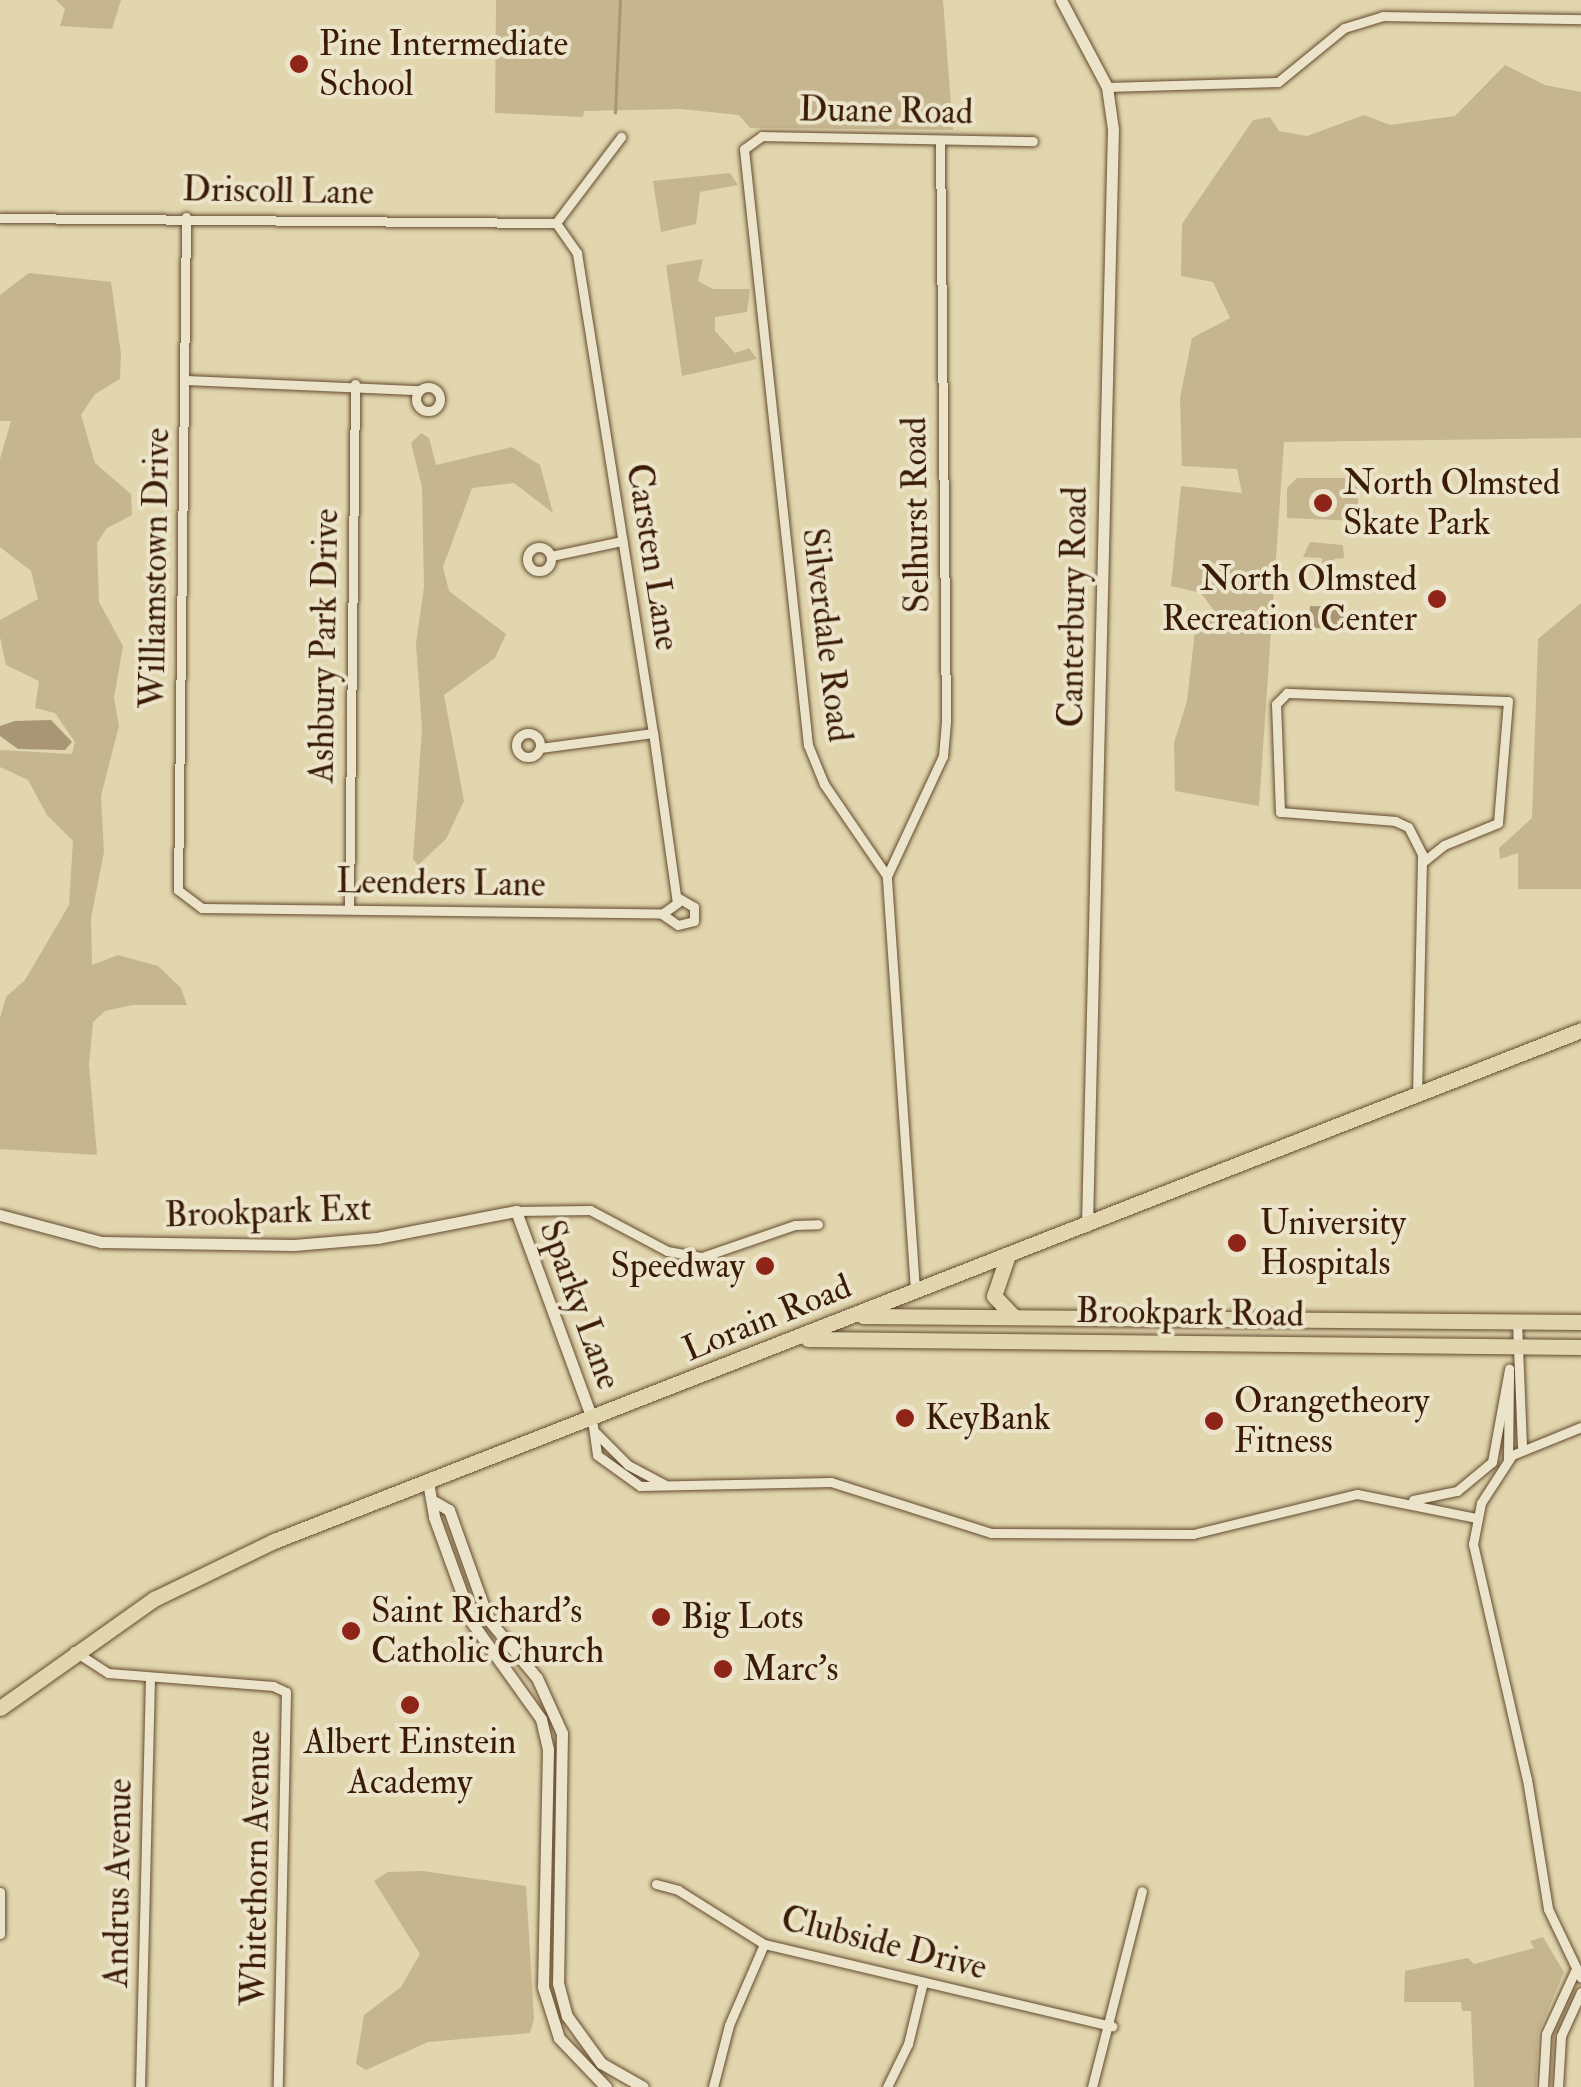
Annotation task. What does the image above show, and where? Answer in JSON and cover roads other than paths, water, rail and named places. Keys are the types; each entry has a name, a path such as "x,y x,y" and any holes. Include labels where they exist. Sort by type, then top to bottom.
{"main road":[{"name":"Lorain Road","path":"0,1708 74,1651 186,1580 428,1482 594,1426 915,1290 1417,1098 1581,1030"},
{"path":"1008,1256 994,1296 1014,1317"},
{"name":"Brookpark Road","path":"854,1316 1581,1322"},
{"name":"Brookpark Road","path":"799,1339 1517,1353 1581,1347"}],"street":[{"name":"Canterbury Road","path":"1062,0 1108,87 1112,129 1087,1226"},
{"path":"1108,87 1278,82 1344,28 1383,16 1581,19"},
{"name":"Duane Road","path":"744,148 762,136 1033,141"},
{"path":"556,223 620,137"},
{"name":"Selhurst Road","path":"887,876 943,756 946,722 940,141"},
{"name":"Silverdale Road","path":"744,148 808,745 824,784 887,876"},
{"name":"Williamstown Drive","path":"186,217 178,890 202,908"},
{"name":"Driscoll Lane","path":"0,218 556,223"},
{"name":"Carsten Lane","path":"556,223 577,253 676,902"},
{"path":"186,380 355,384 419,390"},
{"name":"Ashbury Park Drive","path":"348,908 355,384"},
{"path":"550,556 622,541"},
{"path":"1417,1098 1422,863 1414,834 1395,821 1280,812 1276,704 1287,693 1508,701 1498,823 1444,845 1422,863"},
{"path":"540,748 653,733"},
{"path":"887,876 915,1290"},
{"path":"662,914 676,902"},
{"name":"Leenders Lane","path":"202,908 662,914 678,925 694,920 691,902 676,902"},
{"name":"Brookpark Ext","path":"0,1215 101,1242 294,1245 377,1238 516,1211 590,1210 630,1226 648,1242 682,1256 713,1256 795,1225 818,1224"},
{"name":"Sparky Lane","path":"516,1211 594,1426"},
{"path":"1517,1322 1517,1353 1522,1371 1522,1447"},
{"path":"1406,1501 1448,1494 1477,1478 1498,1448 1501,1388 1517,1353"},
{"path":"1508,1460 1509,1369"},
{"path":"594,1426 591,1446 613,1473 640,1486 831,1482 1001,1533 1186,1534 1333,1497 1406,1501 1476,1518"},
{"path":"594,1426 628,1465 664,1484"},
{"path":"1542,2087 1548,2028 1578,1974 1548,1909 1528,1784 1474,1560 1476,1518 1508,1460 1522,1447 1581,1427"},
{"path":"428,1482 435,1502 434,1517 473,1624 540,1719 548,1750 543,1987 559,2038 606,2087"},
{"path":"435,1502 450,1510 488,1619 536,1678 562,1733 558,1982 567,2016 601,2063 643,2087"},
{"name":"Whitethorn Avenue","path":"74,1651 96,1670 150,1680 273,1686 286,1692 278,2087"},
{"name":"Andrus Avenue","path":"140,2087 150,1680"},
{"name":"Clubside Drive","path":"656,1884 678,1890 764,1944 1112,2026"},
{"path":"1092,2087 1112,2026 1142,1891"},
{"path":"0,1892 0,1934"},
{"path":"712,2087 729,2025 764,1944"},
{"path":"887,2087 908,2044 922,1982"},
{"path":"1558,2087 1561,2036 1581,1992"}],"waterway":[{"path":"615,113 620,0"}],"place":[{"name":"Pine Intermediate School","path":"299,64"},
{"name":"North Olmsted Skate Park","path":"1323,503"},
{"name":"North Olmsted Recreation Center","path":"1437,599"},
{"name":"University Hospitals","path":"1237,1243"},
{"name":"Speedway","path":"765,1266"},
{"name":"KeyBank","path":"905,1418"},
{"name":"Orangetheory Fitness","path":"1214,1421"},
{"name":"Big Lots","path":"661,1617"},
{"name":"Saint Richard's Catholic Church","path":"351,1631"},
{"name":"Marc's","path":"723,1669"},
{"name":"Albert Einstein Academy","path":"410,1705"}]}
